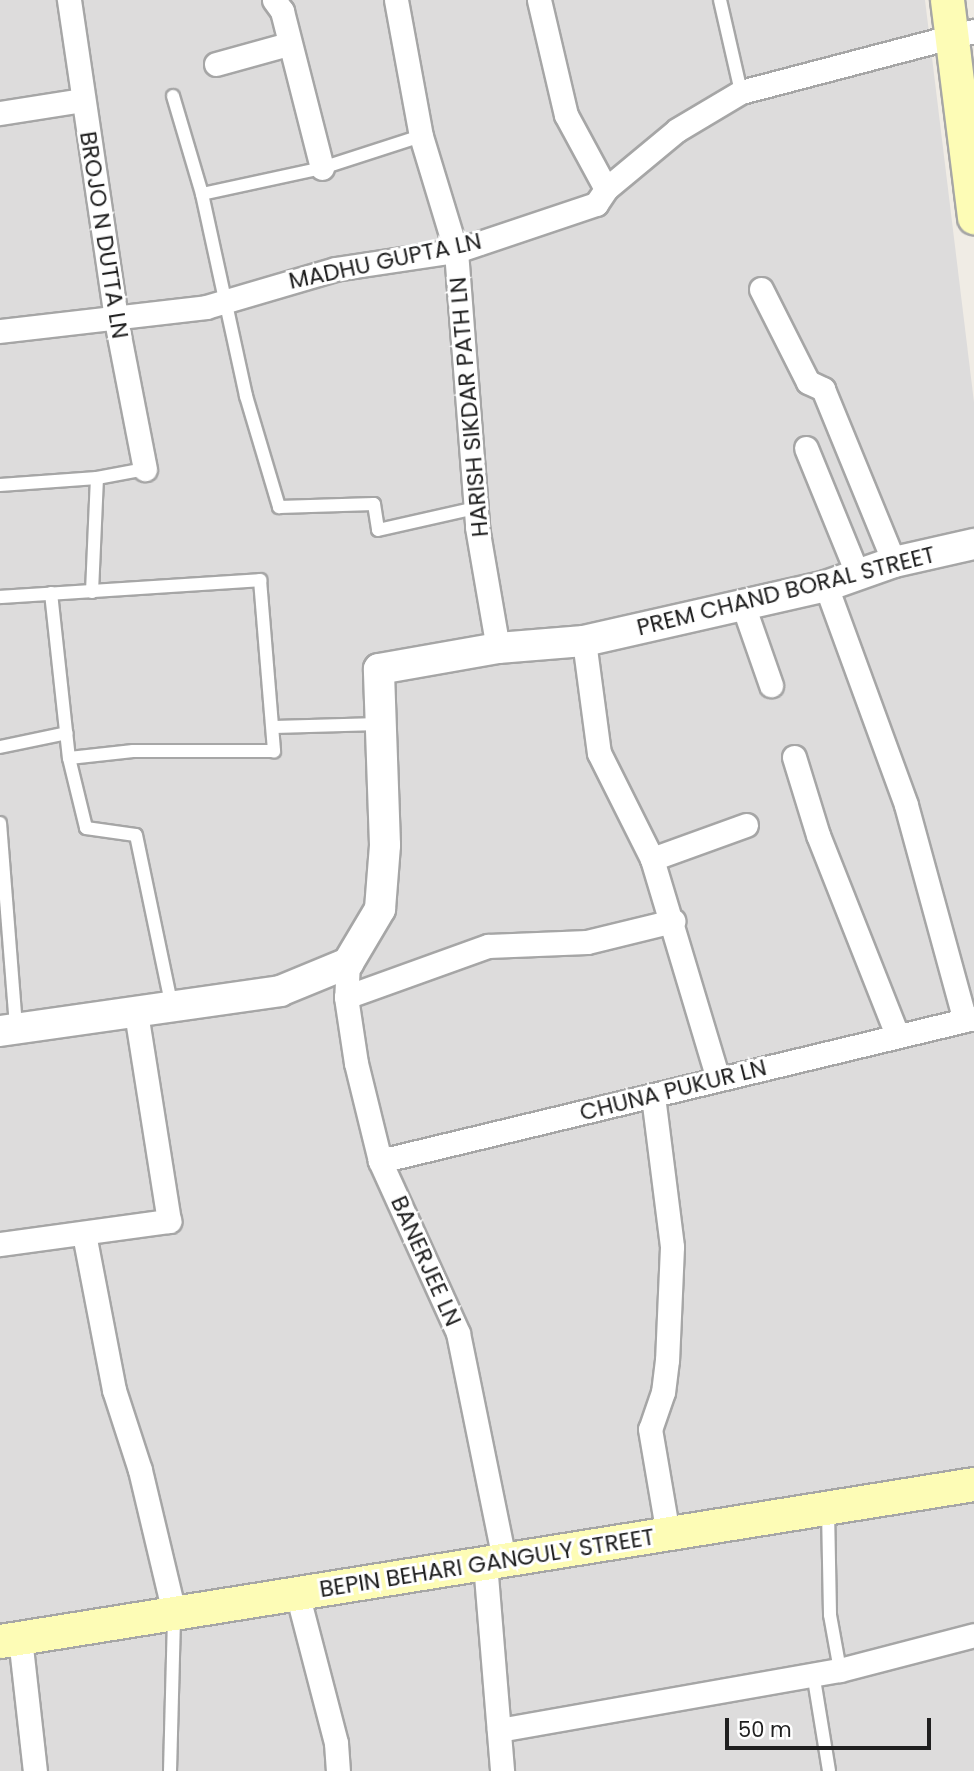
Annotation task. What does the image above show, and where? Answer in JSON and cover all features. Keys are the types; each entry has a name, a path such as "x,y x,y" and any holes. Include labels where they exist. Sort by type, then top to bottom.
{"main road":[{"path":"947,0 962,34 974,217"},
{"name":"BEPIN BEHARI GANGULY STREET","path":"10,1640 974,1484"}],"street":[{"name":"BROJO N DUTTA LN","path":"69,0 116,320 145,469"},
{"path":"274,0 282,11 288,44 322,168"},
{"name":"HARISH SIKDAR PATH LN","path":"396,0 421,136 456,251 475,508 499,648"},
{"path":"539,0 566,115 606,189"},
{"name":"MADHU GUPTA LN","path":"0,331 93,318 116,320 206,307 224,298 335,269 456,251 596,204 606,189 677,130 741,92 962,34"},
{"path":"216,64 288,44"},
{"path":"0,113 83,100"},
{"path":"761,289 808,382 823,388 894,562"},
{"path":"806,448 856,573"},
{"name":"PREM CHAND BORAL STREET","path":"348,963 380,909 385,845 379,669 499,648 584,641 826,586 856,573 894,562 974,544"},
{"path":"826,586 906,806 969,1019"},
{"path":"743,605 771,685"},
{"path":"584,641 599,753 652,859 673,921 718,1079"},
{"path":"794,757 818,835 897,1035"},
{"path":"652,859 746,825"},
{"path":"346,997 488,946 587,942 673,921"},
{"path":"8,1030 280,991 348,963"},
{"name":"BANERJEE LN","path":"348,963 346,997 356,1063 380,1161 458,1333 495,1562 502,1771"},
{"path":"0,1244 169,1221 136,1013"},
{"name":"CHUNA PUKUR LN","path":"380,1161 969,1019"},
{"path":"653,1096 672,1247 667,1360 663,1392 650,1429 668,1534"},
{"path":"84,1234 114,1390 174,1613"},
{"path":"297,1593 336,1743 338,1771"},
{"path":"499,1730 840,1670 974,1636"},
{"path":"10,1640 35,1771"}],"lane":[{"path":"720,0 741,92"},
{"path":"173,96 202,194 224,298 279,507 373,504 378,530 475,508"},
{"path":"202,194 322,168 421,136"},
{"path":"0,485 96,478 145,469"},
{"path":"92,592 96,478"},
{"path":"0,597 260,580 274,751 133,751 69,758"},
{"path":"51,593 69,758 86,828 136,835 172,1007"},
{"path":"274,727 379,724"},
{"path":"0,747 67,733"},
{"path":"0,823 8,1030"},
{"path":"828,1508 830,1615 840,1670"},
{"path":"170,1771 174,1613"},
{"path":"813,1673 829,1771"}],"shaded area":[{"path":"0,0 925,0 974,402 974,1468 0,1625"},
{"path":"974,1500 974,1771 0,1771 0,1654"}]}
